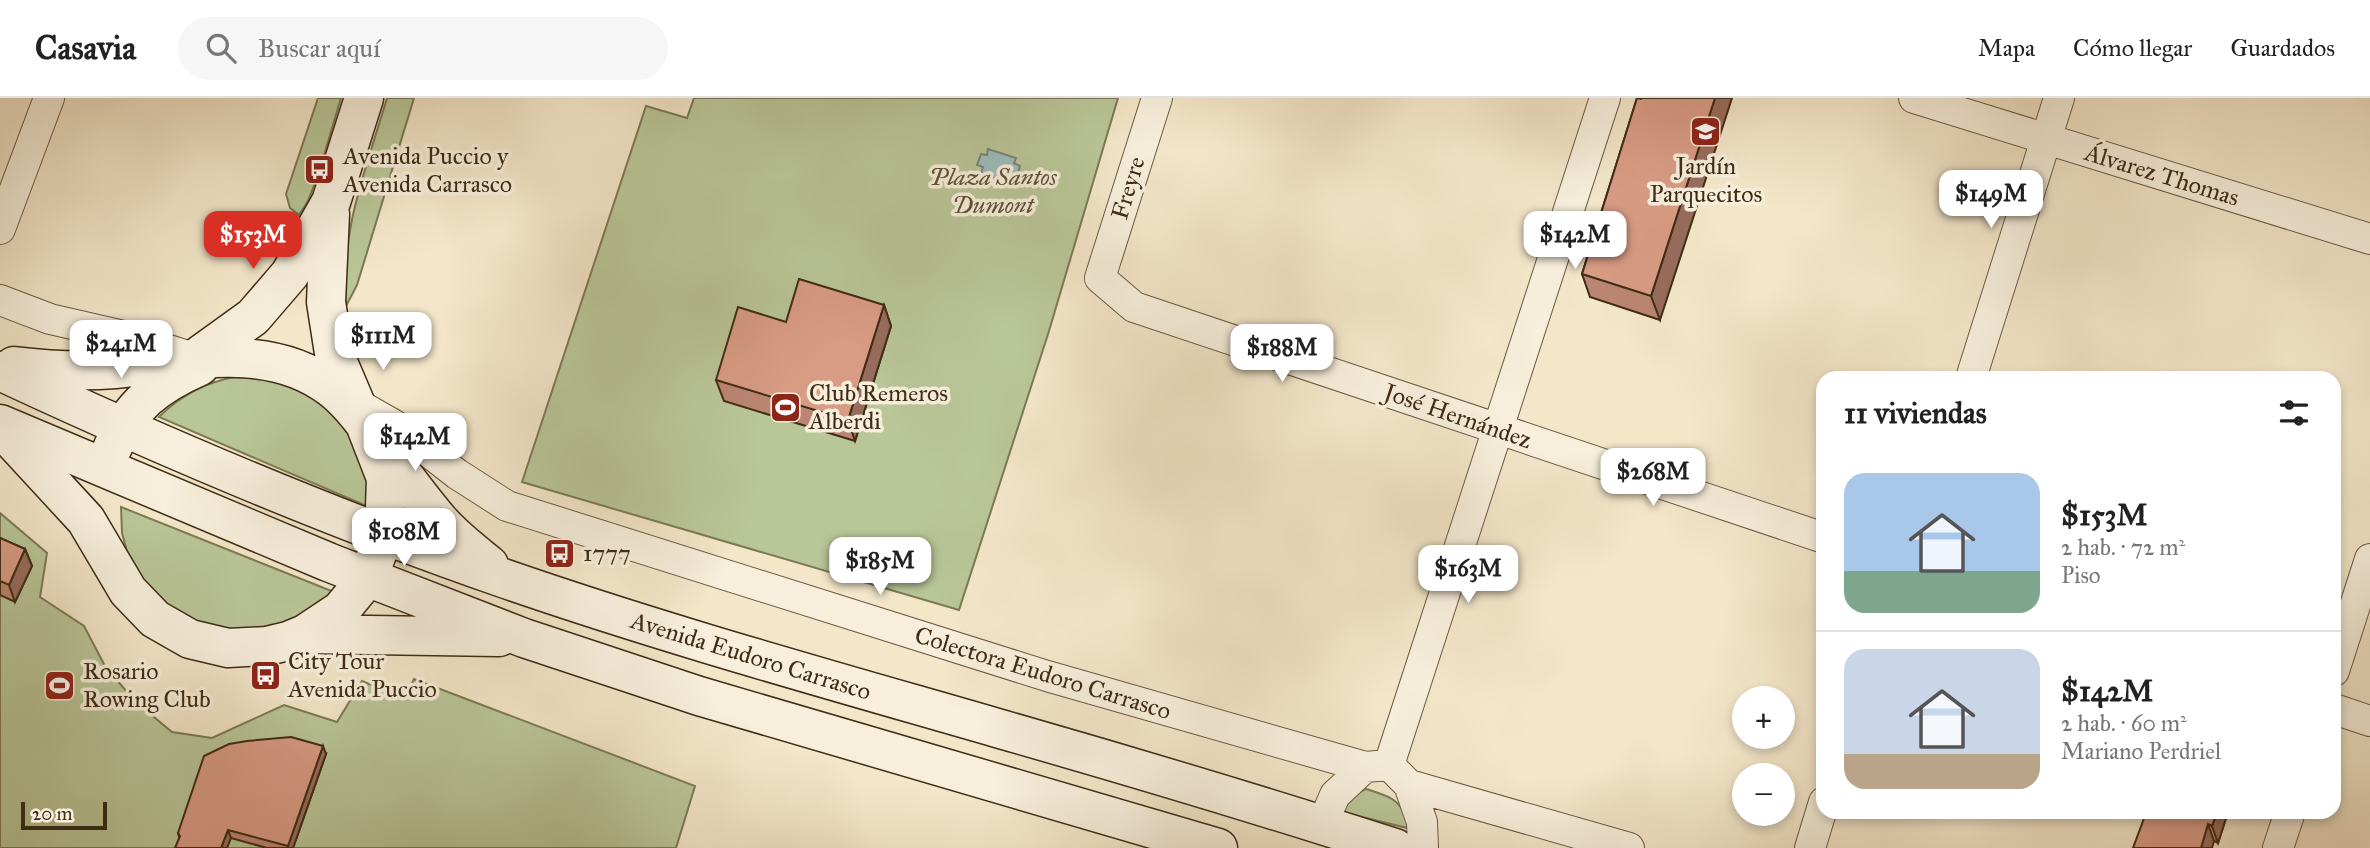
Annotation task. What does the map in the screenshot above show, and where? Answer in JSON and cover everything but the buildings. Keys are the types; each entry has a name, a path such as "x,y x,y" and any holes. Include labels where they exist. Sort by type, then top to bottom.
{"main road":[{"path":"109,556 99,513 103,469 121,427 142,401 253,317 290,274 331,202 364,98"},
{"path":"0,426 86,520 128,591 155,619 190,639 228,648 267,646 305,634 341,610 368,577 384,536 386,478 357,401 326,302 331,202"},
{"path":"0,364 63,372 182,369 240,359 264,360 311,375 357,401 439,521 503,578"},
{"name":"Avenida Eudoro Carrasco","path":"0,371 121,427 384,536 503,578 715,647 1054,744 1395,848"},
{"name":"Avenida Eudoro Carrasco","path":"0,426 524,638 699,696 1218,848"},
{"path":"305,634 524,638"}],"street":[{"path":"0,229 48,98"},
{"name":"Freyre","path":"1100,278 1157,98"},
{"path":"1322,825 1335,795 1388,772 1605,98"},
{"name":"Álvarez Thomas","path":"1914,98 2370,239"},
{"path":"1973,371 2060,98"},
{"name":"José Hernández","path":"1100,278 1134,307 1816,535"},
{"path":"0,300 50,319 124,336 182,369"},
{"name":"Colectora Eudoro Carrasco","path":"357,401 457,474 507,506 1046,676 1388,772 1629,848"},
{"path":"2341,649 2370,559"},
{"path":"2341,711 2370,721"},
{"path":"1388,772 1422,822 1423,848"},
{"path":"1810,848 1819,819"},
{"path":"2278,848 2288,819"}],"green space":[{"path":"318,98 341,98 322,162 317,161 314,174 318,175 308,201 299,215 290,208 286,194"},
{"path":"387,98 414,98 357,285 346,306 347,253 356,200"},
{"name":"Club Remeros Alberdi","path":"694,98 1118,98 1049,331 959,610 522,482 646,106 687,118"},
{"path":"239,376 252,376 303,388 343,421 367,468 369,507 159,417 196,390"},
{"path":"121,507 334,592 280,628 215,632 158,602 129,559 122,533"},
{"path":"0,513 47,553 40,597 84,626 106,668 136,702 172,732 212,738 284,705 337,722 362,681 405,699 414,679 695,786 676,848 0,848"},
{"path":"1366,789 1397,803 1410,822 1407,828 1346,813 1343,809 1353,795"}],"water":[{"path":"988,149 1016,158 1014,163 1020,166 1017,177 1010,175 1008,182 981,173 983,167 977,165 981,154 987,155"}],"place":[{"name":"Jardín Parquecitos","path":"1706,132"},
{"name":"Avenida Puccio y Avenida Carrasco","path":"320,170"},
{"name":"Club Remeros Alberdi","path":"786,407"},
{"name":"1777","path":"560,553"},
{"name":"City Tour Avenida Puccio","path":"265,675"},
{"name":"Rosario Rowing Club","path":"60,685"}],"park label":[{"name":"Plaza Santos Dumont","path":"993,191"}]}
